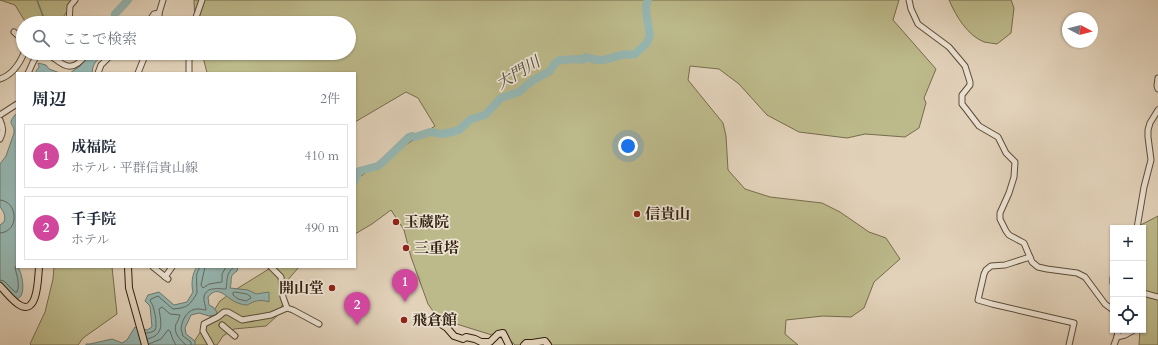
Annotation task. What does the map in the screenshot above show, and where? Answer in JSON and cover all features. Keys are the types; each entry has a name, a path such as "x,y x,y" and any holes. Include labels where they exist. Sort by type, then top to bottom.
{"main road":[{"path":"0,286 18,305 23,307 28,306 33,303 35,298 39,268"},
{"path":"128,268 129,288 145,345"},
{"path":"424,321 436,321 447,328 454,336 463,339 466,337 475,339 481,342 490,342 498,334 503,333 509,345"},
{"path":"524,345 526,343 532,344 545,341 548,345"}],"street":[{"path":"69,16 70,6 75,0"},
{"path":"153,16 154,14 159,13 163,0"},
{"path":"196,16 202,0"},
{"path":"909,0 911,9 918,24 949,47 965,66 970,85 962,95 962,104 979,126 998,137 1006,152 1015,162 1014,177 1010,193 1000,213 1000,219 1006,231 1009,235 1024,242 1032,262 1038,266 1047,269 1077,273 1085,277 1105,304 1110,308"},
{"path":"0,79 7,77 21,60"},
{"path":"29,72 35,60"},
{"path":"55,60 59,64 66,66 72,66 82,60"},
{"path":"98,72 101,65 106,60"},
{"path":"138,72 143,60"},
{"path":"188,60 189,72"},
{"path":"1158,78 1158,88"},
{"path":"0,115 16,105"},
{"path":"1138,225 1144,187 1151,160 1148,130 1150,123 1158,110"},
{"path":"0,120 3,134 0,139"},
{"path":"1030,257 1005,265 991,266 986,270 978,300 1074,323 1069,345"},
{"path":"154,268 166,278 171,268"},
{"path":"272,268 281,277 283,297 287,308"},
{"path":"1146,294 1158,297"},
{"path":"211,345 203,331 204,324 218,317 224,312 228,312 242,320 271,314 287,308 318,324"},
{"path":"222,325 235,336"},
{"path":"1114,345 1118,333"},
{"path":"1117,337 1129,333"}],"shaded area":[{"path":"0,0 75,0 64,16 22,16 15,5"},
{"path":"194,0 899,0 893,20 936,69 924,98 926,103 919,128 905,137 865,134 847,138 799,132 767,115 739,84 719,69 690,66 688,80 723,123 726,136 728,170 745,189 770,197 822,203 840,212 869,232 886,238 900,259 874,282 864,308 851,317 823,316 786,320 785,334 798,345 515,345 511,341 447,321 435,314 428,304 411,257 404,230 391,210 356,233 356,179 435,126 418,98 406,92 356,121 356,72 207,72 204,60 356,60 356,16 195,16"},
{"path":"949,0 1011,0 1014,8 1011,33 997,44 984,42 978,39 967,30"},
{"path":"1158,216 1158,345 1139,345 1140,333 1146,333 1146,225 1141,225"},
{"path":"54,268 112,268 117,314 83,338 78,345 31,345 30,344 45,312 53,279"},
{"path":"270,268 298,268 286,282 284,301 278,315 266,326 234,329 223,336 217,345 192,345 220,301"}],"water":[{"path":"86,60 98,60 92,72 71,72"},
{"path":"38,63 46,65 49,69 57,72 36,72 39,67"},
{"path":"16,114 16,268 18,268 21,273 23,285 21,296 16,300 0,282 0,225 4,222 5,216 0,207 0,164 6,156 14,133 11,124 13,117"},
{"path":"196,268 238,268 232,276 230,288 248,290 256,294 269,292 269,302 259,301 245,305 234,301 219,292 212,293 208,297 209,305 217,312 216,315 209,316 199,313 191,315 185,328 186,334 195,341 195,345 86,345 112,339 122,343 127,340 135,327 147,330 152,327 150,306 145,301 148,295 159,292 174,305 187,302 193,292 192,279"}],"waterway":[{"path":"37,0 43,16"},
{"path":"115,16 128,0"},
{"name":"大門川","path":"356,178 359,171 378,166 409,137 415,137 430,132 443,134 459,130 471,119 485,115 501,98 519,92 532,81 550,71 555,63 560,60 583,60 586,57 603,60 626,54 635,54 647,43 650,35 646,6 648,0"}],"place":[{"name":"信貴山","path":"637,214"},
{"name":"玉蔵院","path":"396,222"},
{"name":"三重塔","path":"406,248"},
{"name":"開山堂","path":"332,288"},
{"name":"成福院","path":"405,302"},
{"name":"飛倉館","path":"404,320"},
{"name":"千手院","path":"357,325"}]}
